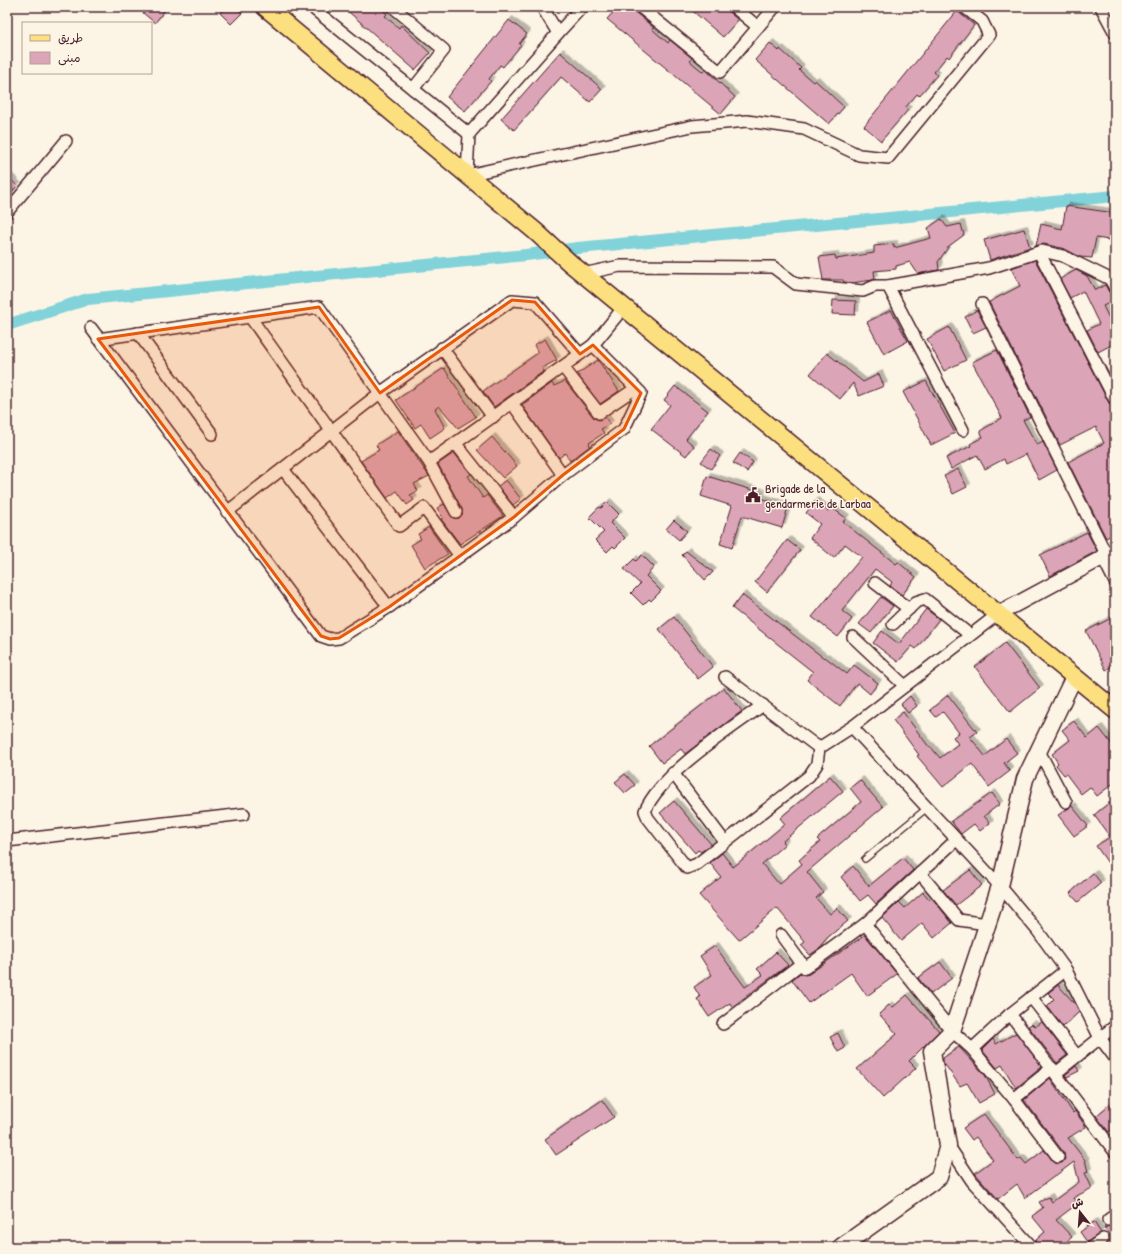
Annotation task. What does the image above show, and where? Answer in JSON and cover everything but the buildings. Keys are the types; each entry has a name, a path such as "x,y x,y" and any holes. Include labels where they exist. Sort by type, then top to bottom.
{"main road":[{"path":"265,7 535,231 583,274 1115,710"},
{"path":"841,1247 939,1176 948,1146 932,1051 952,1030 1000,886 1025,779 1074,677"}],"street":[{"path":"317,7 315,10 469,134"},
{"path":"393,7 444,50 413,89"},
{"path":"542,7 558,34"},
{"path":"582,7 469,134 467,175 692,126 747,121 804,129 859,155 888,158 989,35 982,21 964,7"},
{"path":"640,7 720,72 775,7"},
{"path":"734,7 758,27"},
{"path":"1101,7 1115,33"},
{"path":"7,212 66,141"},
{"path":"583,274 620,266 773,267 796,284 863,291 875,286 888,286 989,268 1042,251 1063,256 1110,279 1115,288"},
{"path":"1039,252 1115,400"},
{"path":"888,286 963,430"},
{"path":"227,512 380,393 512,300 536,302 580,354"},
{"path":"982,304 1108,555 1115,582"},
{"path":"98,339 318,307 429,462 456,512"},
{"path":"429,462 593,345 624,307"},
{"path":"250,317 399,526 424,508 460,556"},
{"path":"90,328 321,636 330,639 339,638 389,607 514,517 563,475 624,429 641,393 593,345"},
{"path":"138,333 212,434"},
{"path":"442,348 493,417"},
{"path":"563,367 599,413 636,388"},
{"path":"512,403 563,475"},
{"path":"456,444 514,517"},
{"path":"283,469 389,607"},
{"path":"818,748 852,727 998,614 1108,555"},
{"path":"875,583 909,608"},
{"path":"892,624 916,602 925,600 970,635"},
{"path":"853,637 905,686"},
{"path":"725,677 818,748"},
{"path":"763,705 672,773 648,804 645,811 648,818 687,868 697,864 809,776 817,764 818,748"},
{"path":"852,727 1000,886 1037,930 1066,970 1100,1038 1115,1058"},
{"path":"1039,751 1066,802"},
{"path":"672,773 725,842"},
{"path":"7,842 244,814"},
{"path":"781,935 805,968 865,924 956,840"},
{"path":"920,873 960,920 987,924"},
{"path":"865,924 952,1030 972,1049 1058,1157"},
{"path":"723,1024 802,963"},
{"path":"972,1049 1010,1014 1066,970"},
{"path":"1031,997 1077,1056"},
{"path":"1010,1014 1115,1152"},
{"path":"1014,1100 1077,1056 1115,1026"},
{"path":"948,1146 972,1181 1032,1247"},
{"path":"1092,1247 1103,1239"}],"lane":[{"path":"865,859 927,808"}],"highlighted area":[{"path":"512,300 535,302 580,354 593,345 641,393 624,429 563,475 514,517 389,607 339,638 330,639 321,636 98,339 319,307 380,393"}],"waterway":[{"path":"7,325 88,299 526,255 578,248 1115,196"},
{"path":"1107,197 1115,204"}],"place":[{"name":"Brigade de la gendarmerie de Larbaa","path":"753,495"}]}
